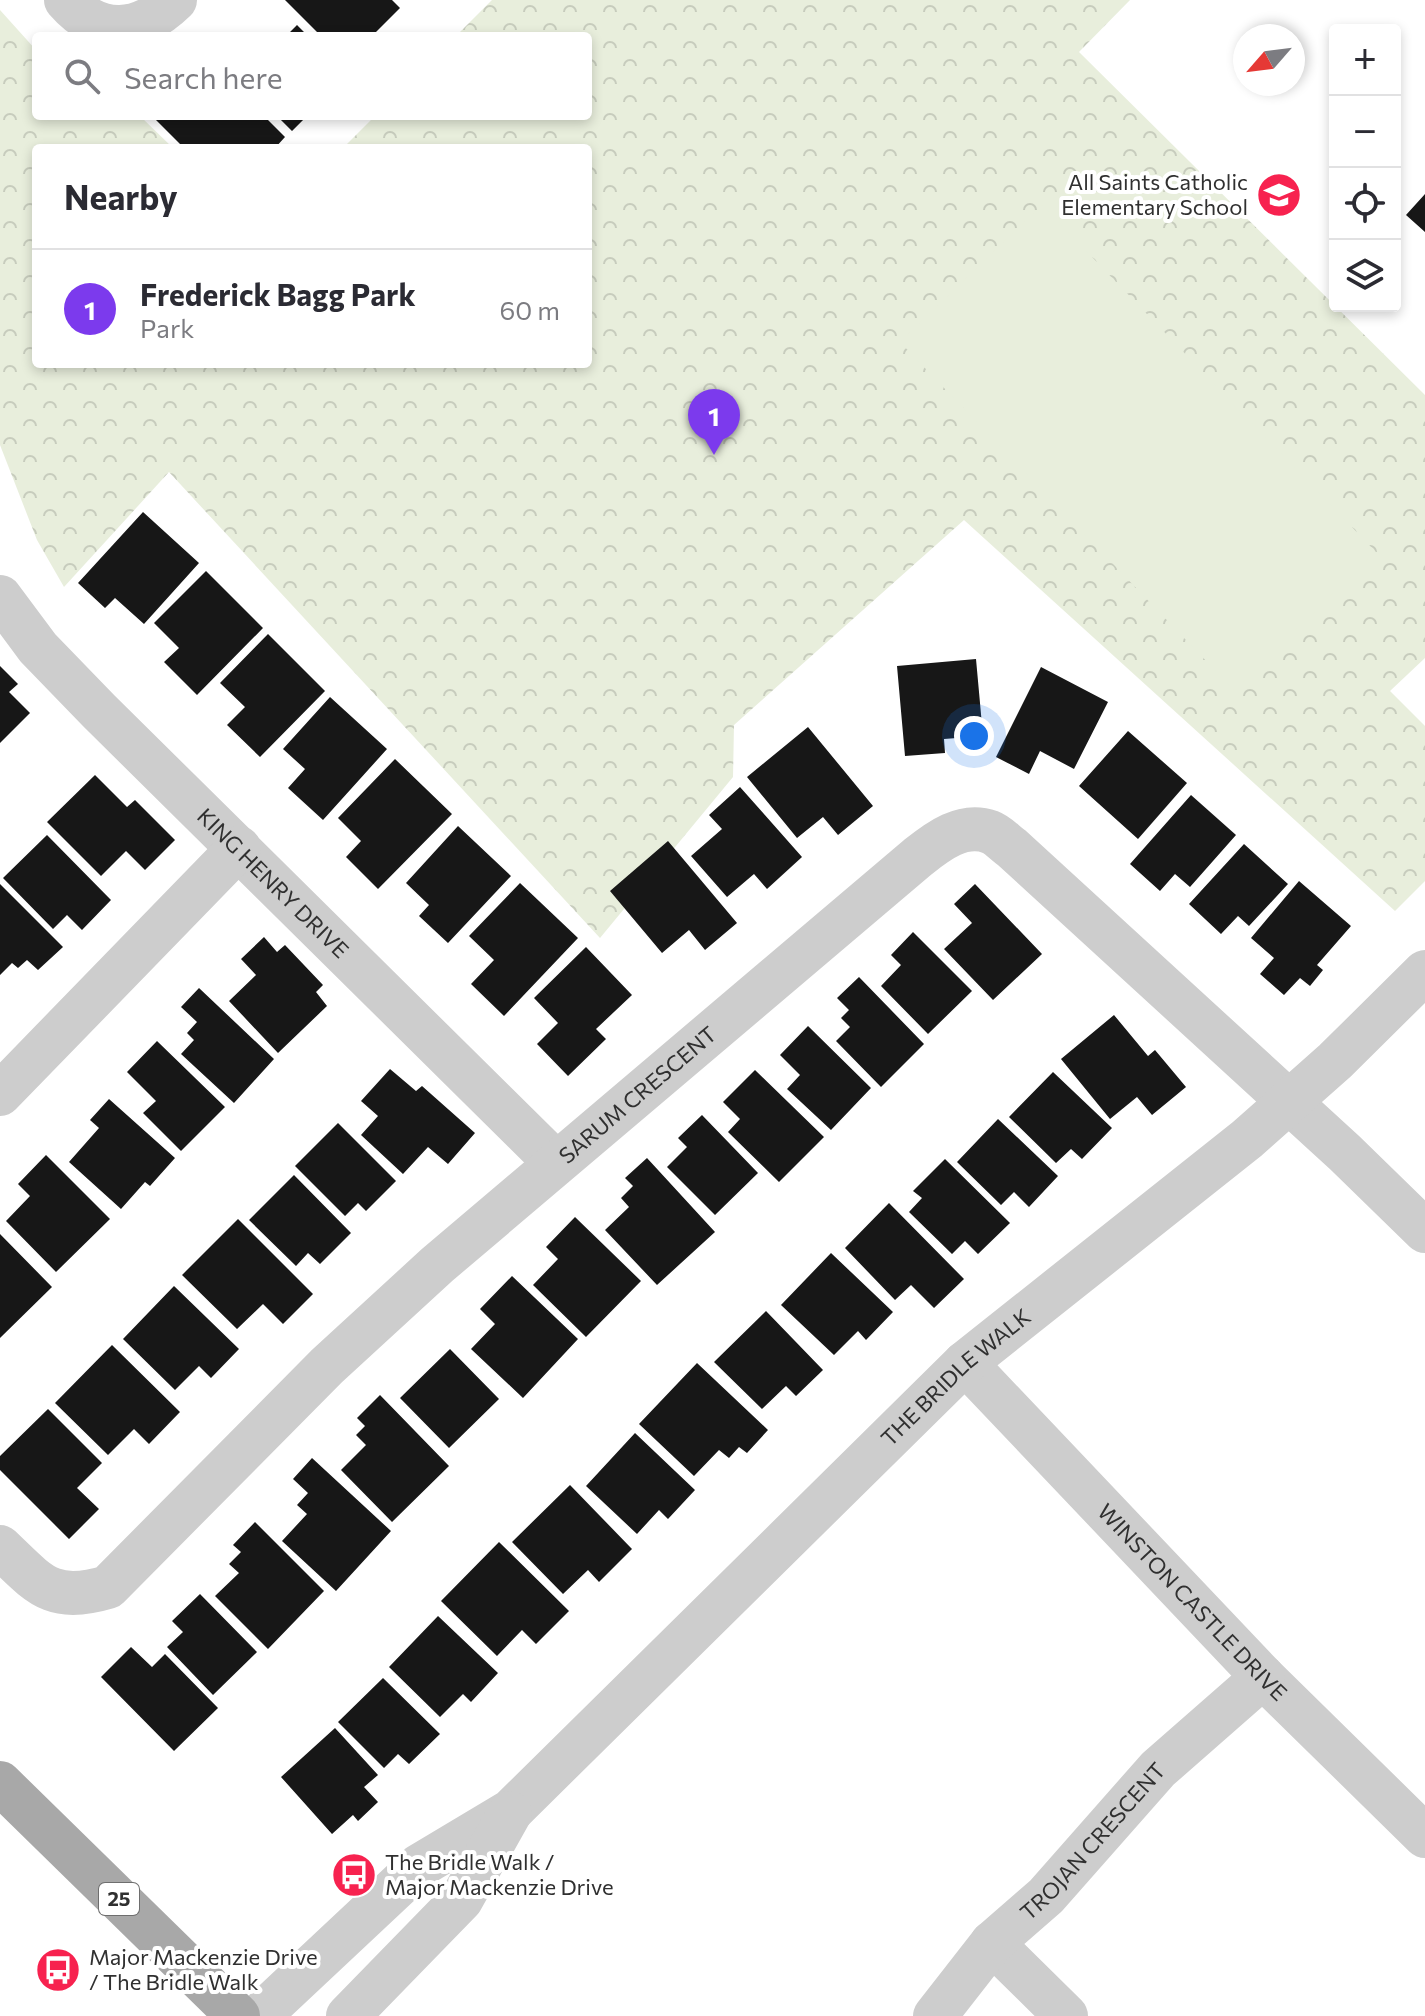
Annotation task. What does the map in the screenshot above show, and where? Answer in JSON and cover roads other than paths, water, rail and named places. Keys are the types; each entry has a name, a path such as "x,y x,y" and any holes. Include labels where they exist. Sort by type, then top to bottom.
{"main road":[{"name":"25","path":"0,1783 238,2016"}],"street":[{"path":"66,0 96,23 120,28 143,24 175,0"},
{"name":"KING HENRY DRIVE","path":"0,597 38,648 555,1162"},
{"name":"SARUM CRESCENT","path":"0,1547 30,1576 57,1593 84,1594 108,1587 327,1366 437,1265 555,1162 930,848 941,839 968,829 992,832 1012,848 1425,1231"},
{"path":"0,1094 239,848"},
{"name":"THE BRIDLE WALK","path":"259,2016 419,1866 511,1811 965,1363 1247,1139 1335,1061 1425,972"},
{"name":"WINSTON CASTLE DRIVE","path":"965,1363 1263,1677 1425,1836"},
{"name":"TROJAN CRESCENT","path":"935,2016 992,1943 1046,1896 1158,1769 1263,1677"},
{"name":"THE BRIDLE WALK","path":"348,2016 461,1900 511,1811"},
{"path":"992,1943 1066,2016"}],"place":[{"name":"All Saints Catholic Elementary School","path":"1279,195"},
{"name":"Frederick Bagg Park","path":"714,455"},
{"name":"The Bridle Walk / Major Mackenzie Drive","path":"354,1875"},
{"name":"Major Mackenzie Drive / The Bridle Walk","path":"58,1970"}]}
